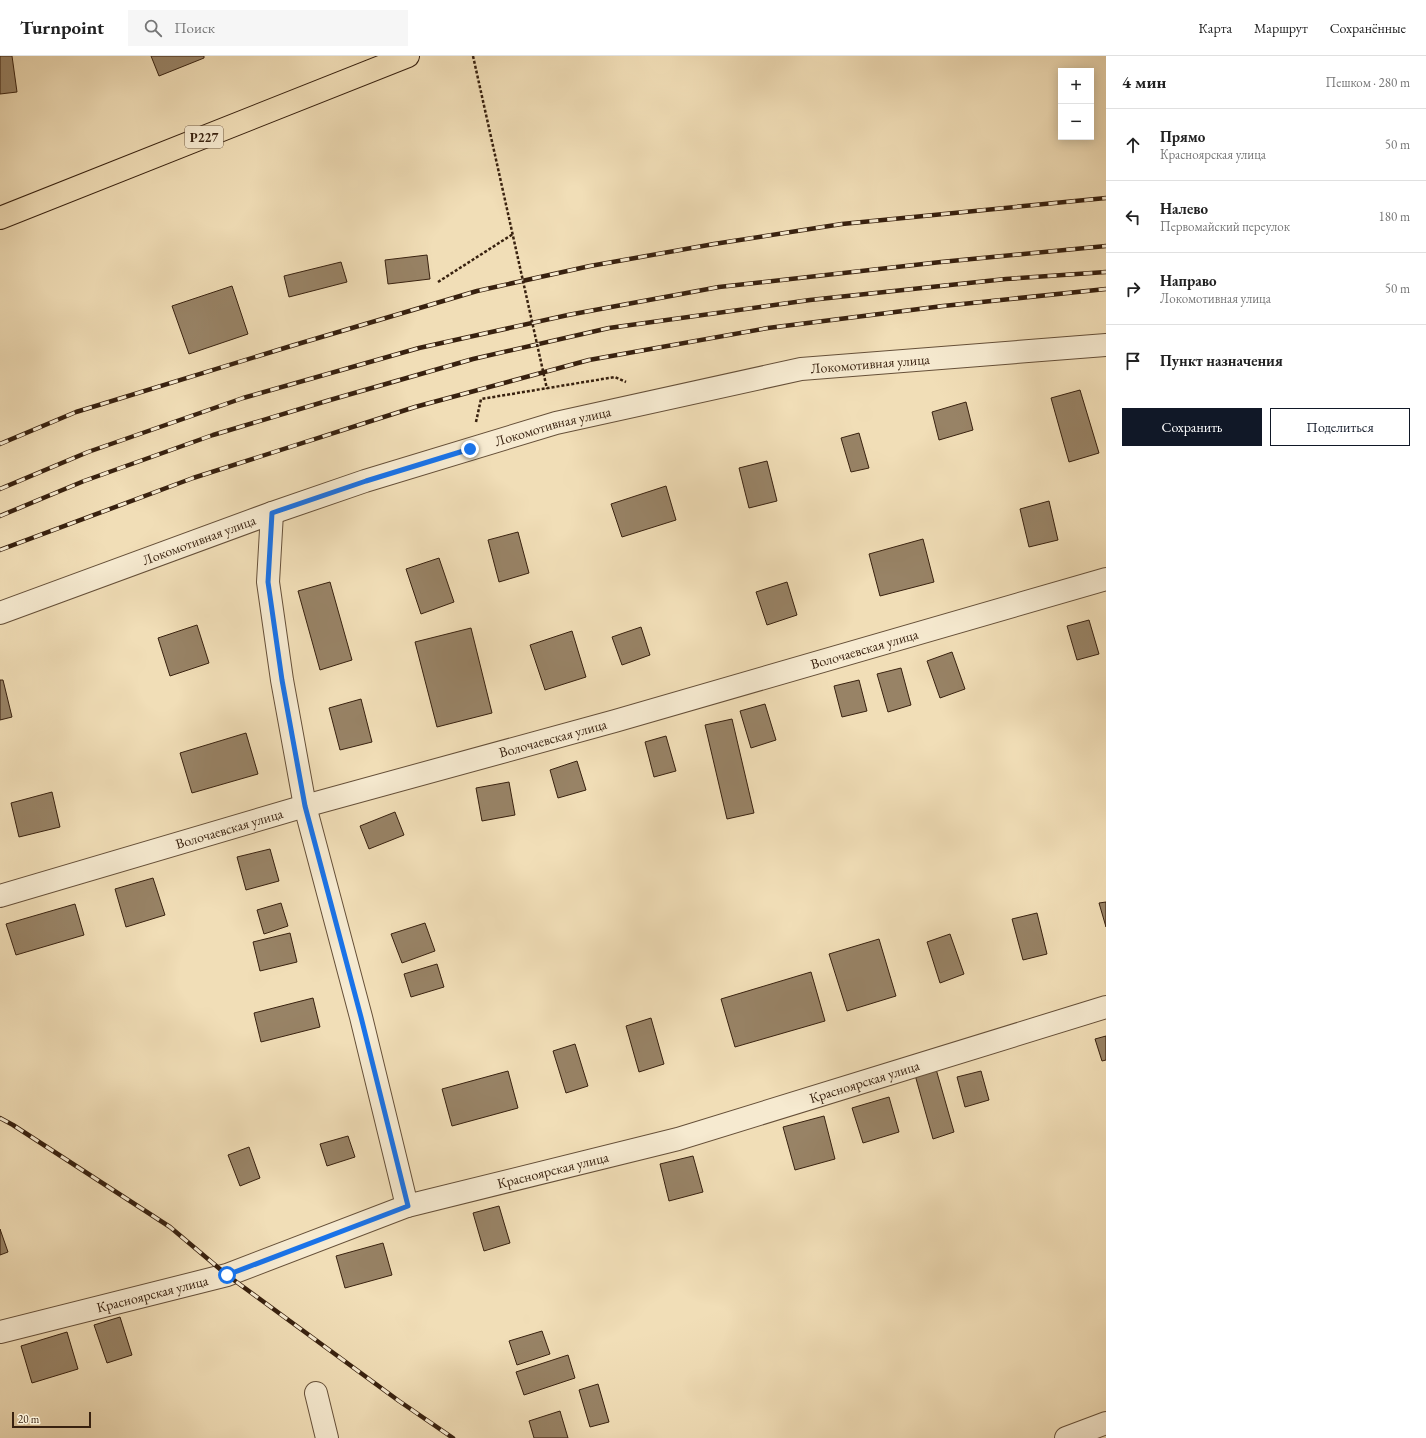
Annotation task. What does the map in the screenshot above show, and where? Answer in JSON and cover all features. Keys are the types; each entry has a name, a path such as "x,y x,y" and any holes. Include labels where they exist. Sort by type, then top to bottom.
{"main road":[{"name":"Р227","path":"0,218 408,56"}],"street":[{"name":"Локомотивная улица","path":"0,613 272,513 366,481 556,423 801,369 1106,345"},
{"path":"272,513 268,582 282,680 305,806 361,1017 408,1206"},
{"name":"Волочаевская улица","path":"0,896 305,806 615,721 1106,580"},
{"name":"Красноярская улица","path":"0,1332 227,1275 408,1206 678,1139 1106,1007"},
{"path":"316,1393 327,1438"},
{"path":"1066,1438 1106,1423"}],"path":[{"path":"473,56 547,389"},
{"path":"438,282 513,234"},
{"path":"481,399 615,378"}],"building":[{"path":"0,56 12,56 17,92 0,94"},
{"path":"151,56 204,56 204,58 159,76"},
{"path":"427,255 430,279 388,284 385,260"},
{"path":"341,262 347,282 289,297 284,276"},
{"path":"232,286 248,334 189,354 172,306"},
{"path":"1080,390 1099,453 1069,462 1051,398"},
{"path":"966,402 973,430 939,440 932,412"},
{"path":"859,433 869,468 851,472 841,438"},
{"path":"767,461 777,501 749,508 739,468"},
{"path":"666,486 676,520 622,537 611,504"},
{"path":"1049,501 1058,540 1029,547 1020,509"},
{"path":"518,532 529,573 499,582 488,540"},
{"path":"923,539 934,582 880,596 869,554"},
{"path":"439,558 454,602 421,614 406,569"},
{"path":"330,582 352,660 320,670 298,591"},
{"path":"787,582 797,615 767,625 756,592"},
{"path":"1089,620 1099,654 1077,660 1067,626"},
{"path":"197,625 209,663 170,676 158,638"},
{"path":"641,627 650,655 622,665 612,637"},
{"path":"471,628 492,713 437,727 415,642"},
{"path":"572,631 586,677 545,690 530,645"},
{"path":"952,652 965,689 940,698 927,661"},
{"path":"901,668 911,705 888,712 877,674"},
{"path":"0,680 3,680 12,717 0,720"},
{"path":"859,680 867,711 842,717 834,686"},
{"path":"361,699 372,742 340,750 329,708"},
{"path":"765,704 776,740 751,748 740,711"},
{"path":"732,719 754,813 727,819 705,725"},
{"path":"246,733 258,774 192,793 180,753"},
{"path":"666,736 676,771 654,777 645,742"},
{"path":"577,761 586,790 558,798 550,770"},
{"path":"509,782 515,815 482,821 476,788"},
{"path":"52,792 60,827 19,837 11,803"},
{"path":"395,812 404,835 369,849 360,826"},
{"path":"270,849 279,881 246,890 237,857"},
{"path":"153,878 165,915 126,927 115,889"},
{"path":"1106,902 1106,927 1099,903"},
{"path":"281,903 288,926 264,934 257,910"},
{"path":"75,904 84,935 16,955 6,924"},
{"path":"1037,913 1047,954 1023,960 1012,919"},
{"path":"425,923 435,951 402,963 391,934"},
{"path":"290,933 297,962 260,971 253,942"},
{"path":"950,934 964,974 940,983 927,942"},
{"path":"879,939 896,996 847,1011 829,954"},
{"path":"437,964 444,987 411,997 404,974"},
{"path":"811,972 825,1021 735,1047 721,999"},
{"path":"313,998 320,1027 261,1042 254,1013"},
{"path":"651,1018 664,1064 639,1072 626,1026"},
{"path":"1106,1036 1106,1060 1102,1061 1095,1039"},
{"path":"575,1044 588,1086 566,1093 553,1051"},
{"path":"936,1069 954,1132 933,1139 915,1075"},
{"path":"508,1071 518,1108 452,1126 442,1089"},
{"path":"981,1071 989,1100 965,1107 957,1077"},
{"path":"889,1097 899,1132 863,1143 852,1108"},
{"path":"824,1116 835,1159 795,1170 783,1127"},
{"path":"348,1136 355,1157 327,1166 320,1144"},
{"path":"249,1147 260,1178 240,1186 228,1155"},
{"path":"693,1156 703,1192 669,1201 660,1164"},
{"path":"499,1206 510,1243 484,1251 473,1213"},
{"path":"0,1229 8,1252 0,1255"},
{"path":"383,1243 392,1275 345,1288 336,1256"},
{"path":"120,1317 132,1355 107,1363 94,1325"},
{"path":"542,1331 550,1354 517,1365 509,1341"},
{"path":"67,1332 78,1369 32,1383 21,1346"},
{"path":"568,1355 575,1378 524,1395 516,1372"},
{"path":"598,1384 609,1422 590,1427 579,1390"},
{"path":"560,1411 568,1438 534,1438 529,1421"}],"railway":[{"path":"0,444 76,412 477,291 590,266 714,244 842,224 1106,198"},
{"path":"0,489 88,452 243,398 419,348 568,315 719,287 941,262 1106,246"},
{"path":"0,516 84,481 213,435 473,359 609,328 810,300 1006,279 1106,272"},
{"path":"0,550 193,478 415,407 589,360 768,328 943,306 1106,289"},
{"path":"0,1118 170,1227 227,1275 399,1401 453,1438"}],"route":[{"path":"227,1275 408,1206 361,1017 305,806 282,680 268,582 272,513 366,481 470,449"}]}
